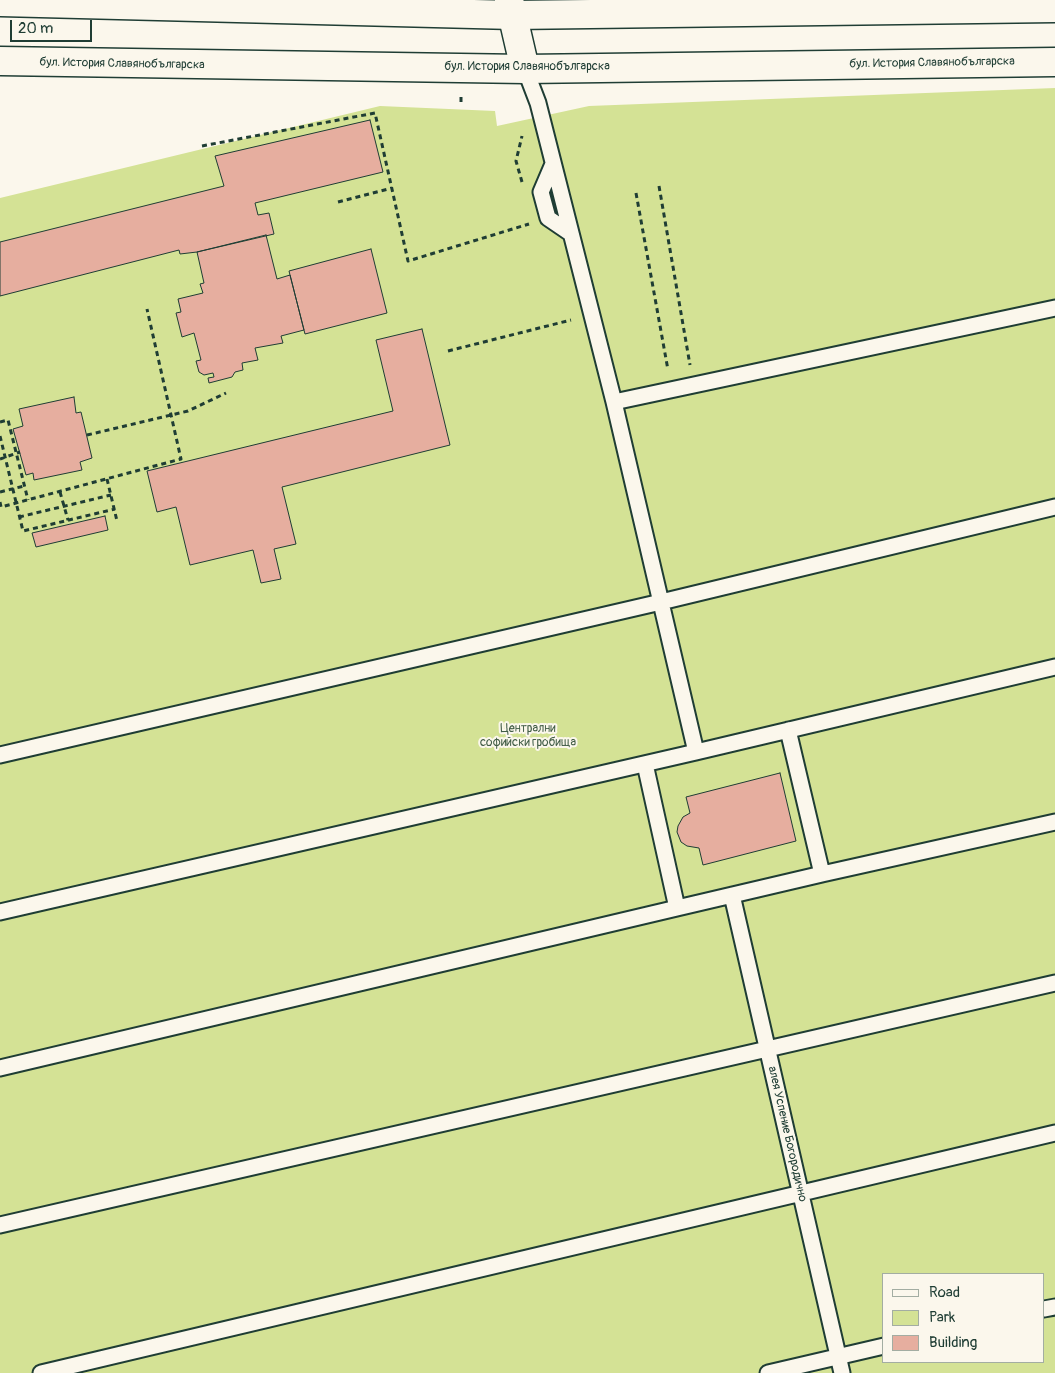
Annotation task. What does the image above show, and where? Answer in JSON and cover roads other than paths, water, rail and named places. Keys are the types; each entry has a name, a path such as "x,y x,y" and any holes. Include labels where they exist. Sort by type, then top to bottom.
{"main road":[{"path":"573,14 624,0"},
{"path":"0,2 511,8 573,14 1055,8"},
{"path":"511,8 525,69"},
{"name":"бул. История Славянобългарска","path":"0,61 525,69 1055,62"}],"lane":[{"path":"525,69 538,103 614,402 696,752"},
{"path":"553,164 541,192 548,218 570,233"},
{"path":"614,402 1055,308"},
{"path":"0,755 661,602 1055,508"},
{"path":"0,912 645,764 1055,667"},
{"path":"788,730 822,874"},
{"path":"645,764 677,908"},
{"path":"0,1068 822,874 1055,822"},
{"name":"алея Успение Богородично","path":"732,895 842,1373"},
{"path":"0,1225 1055,983"},
{"path":"41,1373 1055,1133"},
{"path":"768,1373 882,1346"}],"park label":[{"name":"Централни софийски гробища","path":"528,736"}]}
